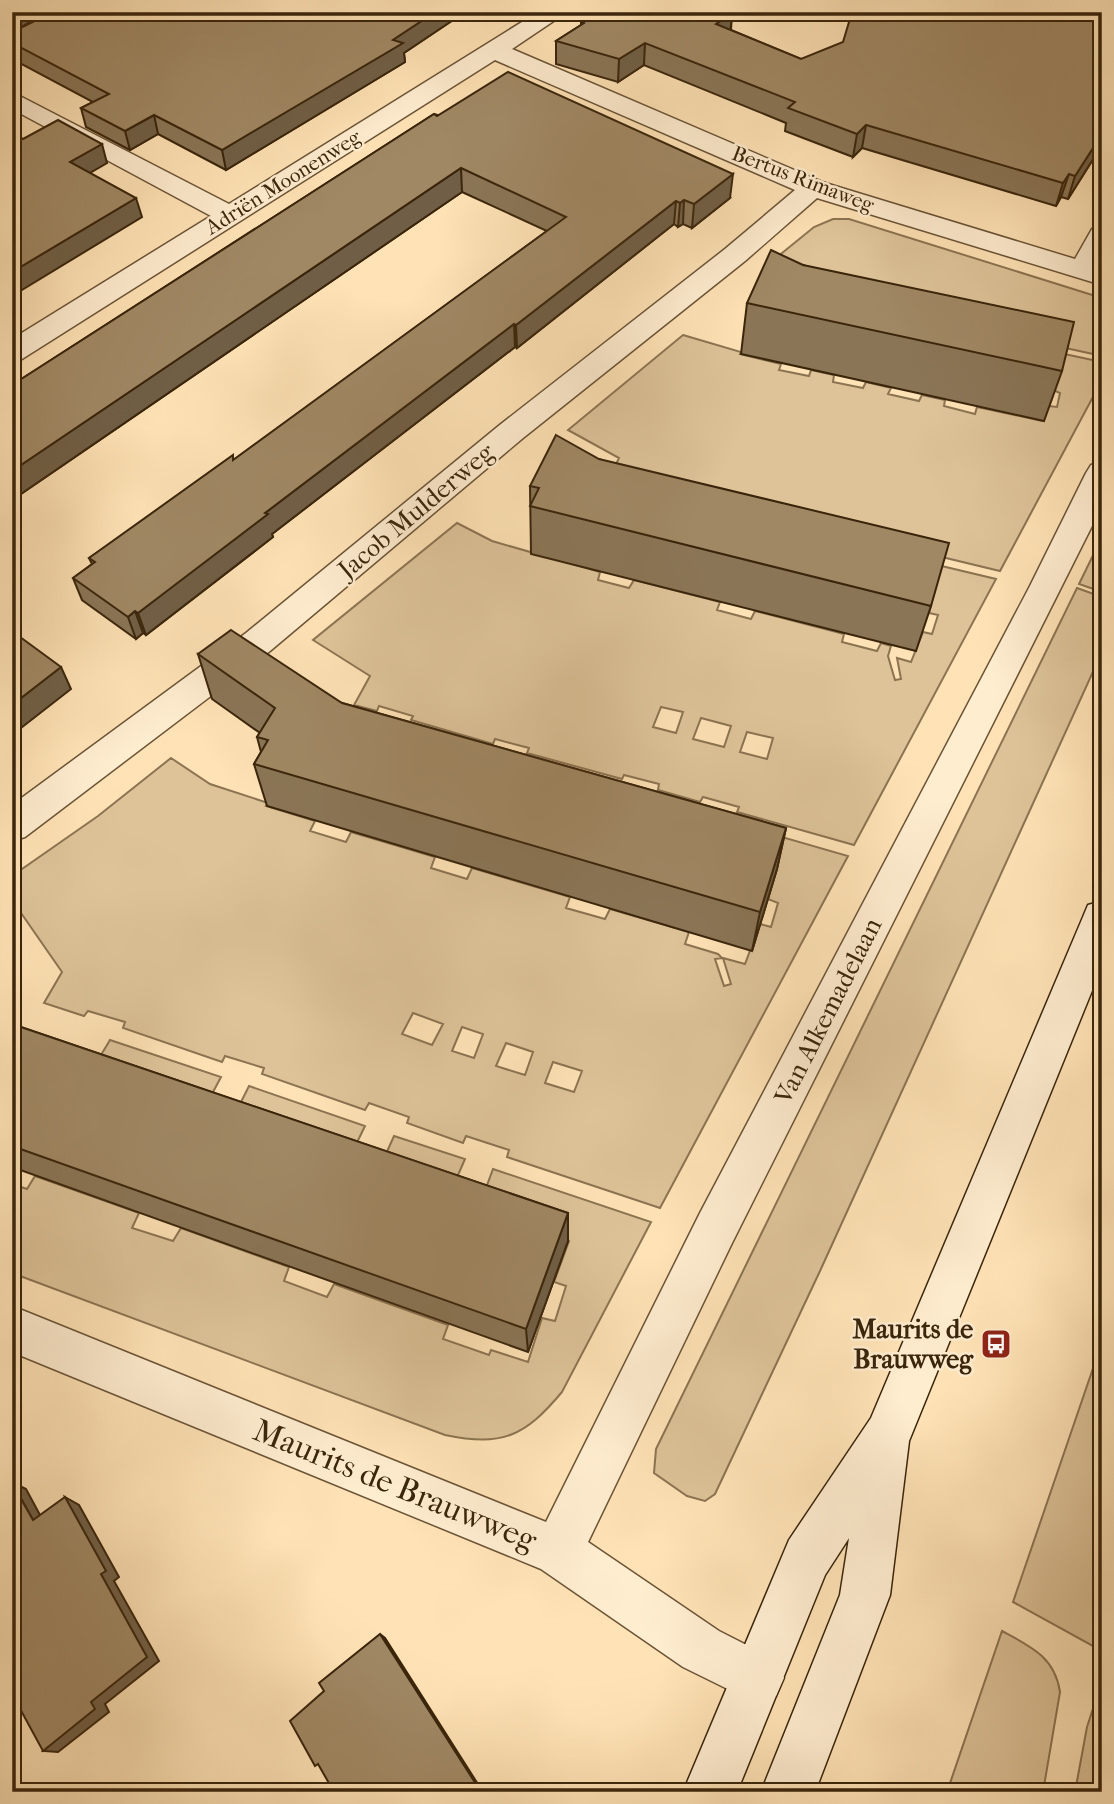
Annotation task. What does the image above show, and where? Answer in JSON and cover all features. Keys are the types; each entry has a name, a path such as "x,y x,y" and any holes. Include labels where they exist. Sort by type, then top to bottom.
{"street":[{"name":"Adriën Moonenweg","path":"12,352 555,12"},
{"name":"Bertus Rimaweg","path":"495,51 813,188 1092,273 1102,235"},
{"path":"12,99 230,215"},
{"name":"Jacob Mulderweg","path":"12,826 258,642 512,431 756,238 813,188"},
{"name":"Van Alkemadelaan","path":"558,1551 716,1228 1102,473"},
{"path":"710,1792 807,1558 888,1435 1102,917"},
{"name":"Maurits de Brauwweg","path":"12,1329 558,1551 701,1648 758,1678"},
{"path":"788,1792 865,1595 888,1435"}],"shaded area":[{"path":"833,219 849,219 1102,298 1102,356 1020,338 771,262 814,227"},
{"path":"683,335 781,364 779,370 809,376 811,370 834,375 833,382 863,388 866,382 891,388 888,394 919,401 922,395 945,400 944,406 975,414 977,407 1043,421 1049,406 1057,407 1060,393 1053,390 1013,343 1102,362 1102,380 1000,571 610,477 619,458 568,430"},
{"path":"457,523 492,541 600,572 598,580 629,588 634,580 720,602 717,610 751,619 755,611 844,634 842,642 877,651 881,643 891,646 888,656 895,680 901,679 897,658 911,662 923,632 932,634 938,615 929,613 935,589 862,547 996,579 854,845 737,812 739,807 703,797 700,802 658,790 659,784 624,775 622,779 527,753 529,748 495,739 493,744 411,720 413,716 379,706 377,711 354,705 370,676 313,640","holes":["661,707 683,712 676,733 653,727","701,718 731,726 724,747 693,739","747,732 773,738 767,759 740,752"]},
{"path":"1102,537 1102,592 1079,584"},
{"path":"1077,588 1102,597 1102,652 820,1271 715,1494 705,1501 687,1496 654,1473 656,1449"},
{"path":"171,758 210,784 268,803 266,806 315,821 310,831 346,842 351,832 435,857 431,868 467,879 472,868 570,897 566,908 605,919 610,909 689,932 685,944 718,954 722,958 715,959 724,986 731,984 723,958 745,964 760,924 771,927 778,903 768,899 777,868 749,860 723,820 848,856 660,1208 507,1157 509,1150 466,1136 463,1143 407,1123 409,1117 369,1103 365,1110 262,1074 264,1068 225,1056 222,1062 123,1028 125,1022 88,1011 84,1016 44,1003 62,972 12,900 12,876 98,816","holes":["413,1013 443,1024 432,1045 402,1034","462,1027 483,1034 474,1058 452,1051","506,1043 533,1052 525,1075 496,1066","553,1062 582,1071 574,1092 545,1083"]},
{"path":"110,1040 221,1077 203,1111 89,1075"},
{"path":"249,1086 365,1126 348,1161 230,1124"},
{"path":"394,1136 465,1159 448,1198 377,1174"},
{"path":"493,1169 651,1222 562,1392 524,1428 498,1438 483,1440 445,1435 12,1273 12,1184 27,1189 35,1176 139,1213 132,1228 173,1241 181,1228 289,1267 284,1281 327,1297 334,1284 448,1325 443,1339 489,1355 491,1350 528,1362 542,1318 555,1321 566,1286 554,1282 569,1241 479,1207"},
{"path":"1102,1342 1102,1651 1013,1602"},
{"path":"1002,1631 1040,1654 1053,1670 1057,1680 1060,1692 1043,1792 947,1792"},
{"path":"1102,1681 1102,1792 1075,1792 1087,1727"}],"building":[{"path":"53,12 435,12 393,40 403,43 222,150 154,115 125,131 81,108 109,94 12,43 12,32"},
{"path":"595,12 731,12 716,24 801,59 843,42 852,12 1102,12 1102,134 1075,176 1069,174 1063,183 866,125 857,134 788,108 795,102 645,43 619,59 556,41 584,23 581,21"},
{"path":"508,72 733,174 694,204 684,200 680,203 676,201 265,513 268,514 138,613 135,611 128,617 73,578 95,562 89,558 233,455 233,460 566,217 461,168 12,471 12,385 434,114 437,116"},
{"path":"58,120 102,144 70,162 136,198 12,272 12,133 23,139"},
{"path":"771,250 803,265 1074,322 1062,371 747,303"},
{"path":"556,435 599,459 949,543 931,606 530,506 539,488 530,486"},
{"path":"231,630 342,703 786,828 760,912 254,764 268,740 257,737 275,708 198,654"},
{"path":"16,634 61,667 12,705 12,636"},
{"path":"12,1024 568,1213 526,1329 12,1146"},
{"path":"12,1483 33,1520 65,1497 106,1571 101,1574 147,1657 91,1702 95,1709 43,1751 12,1694"},
{"path":"380,1634 481,1792 334,1792 318,1764 315,1766 290,1721 324,1691 319,1683"}],"place":[{"name":"Maurits de Brauwweg","path":"996,1344"}]}
